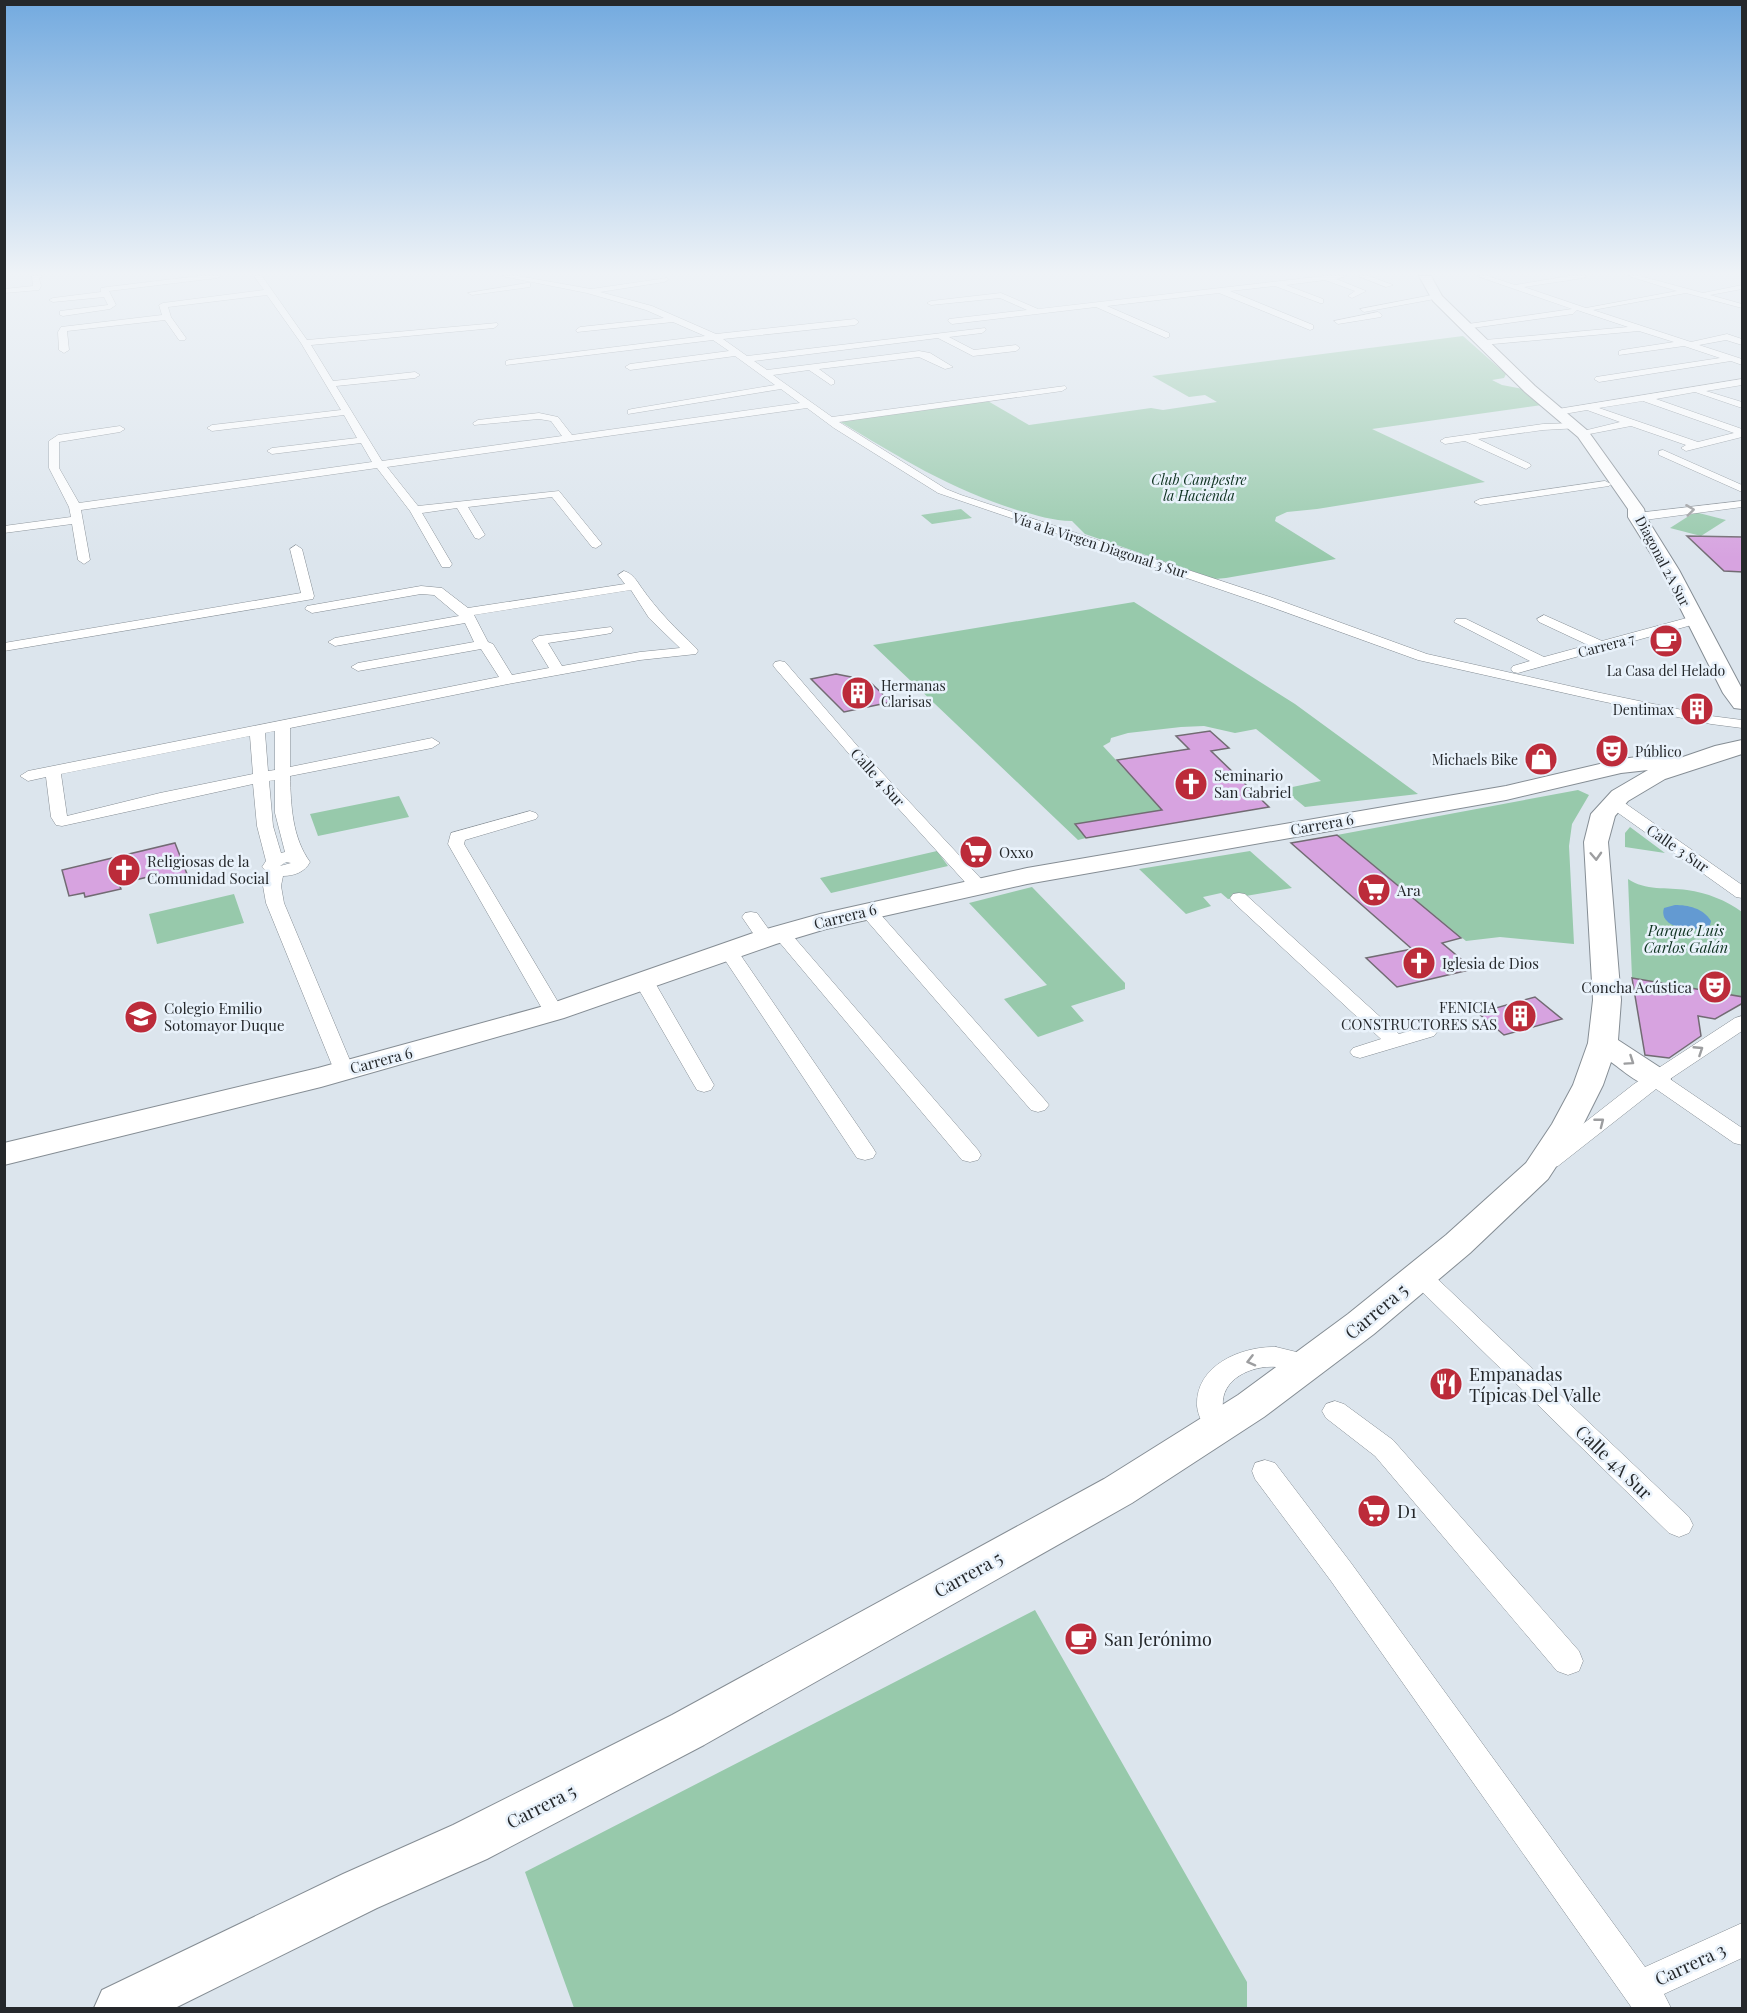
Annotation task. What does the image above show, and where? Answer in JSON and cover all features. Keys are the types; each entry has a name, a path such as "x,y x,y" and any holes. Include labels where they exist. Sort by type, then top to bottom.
{"main road":[{"name":"Diagonal 2A Sur","path":"1511,370 1530,389 1579,430 1636,509 1637,516 1670,570 1694,620 1738,698"},
{"path":"1616,799 1657,774 1723,751 1738,724 1736,708 1738,698"},
{"name":"Carrera 6","path":"4,1154 345,1070 554,1012 728,951 766,929 868,911 1185,847 1506,793 1638,763 1723,751"},
{"path":"1537,1171 1566,1127 1588,1084 1603,1043 1607,1000 1596,842 1604,814 1620,792 1609,782 1599,778 1577,777"},
{"path":"1603,1043 1656,1079"},
{"name":"Carrera 5","path":"120,2008 360,1891 470,1842 688,1730 1118,1491 1218,1429 1361,1324 1489,1217 1537,1171"}],"street":[{"path":"321,370 345,412 348,430"},
{"path":"634,370 639,374"},
{"name":"Vía a la Virgen Diagonal 3 Sur","path":"762,370 831,420 942,491 1038,526 1265,600 1424,657 1738,724"},
{"path":"766,373 793,370"},
{"path":"813,370 831,382"},
{"path":"1599,379 1662,370"},
{"path":"329,384 415,375"},
{"path":"1558,412 1743,382"},
{"path":"632,412 783,386"},
{"path":"831,420 1062,388"},
{"path":"1694,390 1743,405"},
{"path":"1643,399 1743,433"},
{"path":"266,469 569,438 809,405"},
{"path":"1588,408 1697,445"},
{"path":"212,428 345,412"},
{"path":"478,423 539,416 554,419 569,438"},
{"path":"1449,439 1550,426 1579,430 1631,423"},
{"path":"84,561 77,514 54,468 54,441 58,438 120,429"},
{"path":"282,439 348,430 363,440 415,510 446,564"},
{"path":"1743,433 1663,453 1743,489"},
{"path":"1467,438 1526,466"},
{"path":"272,451 363,440"},
{"path":"4,530 77,514 115,496 375,459"},
{"path":"1480,502 1605,484"},
{"path":"415,510 555,493 596,543"},
{"path":"460,504 479,535"},
{"path":"1637,516 1743,504"},
{"path":"4,647 308,596 296,549"},
{"path":"28,776 282,732 557,670 640,656 691,651 654,615 624,575"},
{"path":"335,642 467,615 634,586"},
{"path":"312,609 422,590 437,591 467,615 482,645"},
{"path":"1544,620 1601,646"},
{"name":"Carrera 7","path":"1518,669 1694,620"},
{"path":"1461,622 1543,662"},
{"path":"557,670 539,640 606,630"},
{"path":"358,667 482,645 488,647 508,680"},
{"name":"Calle 4 Sur","path":"780,665 855,752 979,887"},
{"path":"276,866 296,868 301,862 296,857 283,813 282,732"},
{"path":"257,736 265,826 276,866 272,886 275,903 345,1070"},
{"path":"53,771 59,818 62,821 70,821 160,798 432,743"},
{"path":"263,798 282,795"},
{"name":"Calle 3 Sur","path":"1616,799 1743,893"},
{"path":"530,816 457,837 456,844 554,1012"},
{"path":"268,839 289,835"},
{"path":"1239,897 1395,1041"},
{"path":"868,911 1038,1104"},
{"path":"766,929 970,1155"},
{"path":"728,951 865,1153"},
{"path":"644,981 704,1085"},
{"name":"Carrera 5","path":"1537,1171 1656,1079 1743,1022"},
{"path":"1360,1052 1427,1032"},
{"path":"1656,1079 1743,1138"},
{"name":"Calle 4A Sur","path":"1419,1275 1679,1525"},
{"path":"1335,1411 1384,1448 1568,1661"},
{"path":"1265,1471 1341,1572 1646,1998"},
{"name":"Carrera 3","path":"1646,1998 1743,1940"}],"green space":[{"name":"Club Campestre la Hacienda","path":"1199,370 1501,370 1506,374 1504,378 1492,380 1502,385 1523,389 1542,405 1372,429 1485,482 1287,512 1276,517 1275,521 1336,559 1215,579 1085,534 1072,521 1051,519 1017,510 970,493 904,459 839,421 986,400 1029,425 1151,408 1163,410 1217,402 1205,395 1189,397 1152,376"},
{"path":"961,509 972,518 932,524 921,515"},
{"path":"1695,512 1726,520 1701,536 1670,528"},
{"path":"1134,602 1295,704 1418,794 1305,807 1283,789 1321,781 1256,729 1235,733 1204,726 1128,733 1111,738 1110,742 1103,746 1162,810 1076,824 1086,838 1078,840 873,645"},
{"path":"1578,790 1589,795 1572,824 1569,846 1574,944 1500,937 1466,941 1337,835"},
{"path":"399,796 409,817 318,836 310,814"},
{"path":"1630,827 1665,853 1625,847 1625,833"},
{"path":"937,851 948,866 831,893 820,878"},
{"path":"1250,851 1292,888 1228,899 1221,893 1203,897 1211,906 1186,914 1139,869"},
{"name":"Parque Luis Carlos Galán","path":"1628,879 1649,887 1702,893 1742,912 1742,997 1632,978"},
{"path":"1032,887 1125,983 1125,989 1071,1006 1084,1021 1038,1037 1004,999 1047,985 969,903"},
{"path":"234,894 244,923 157,944 149,914"},
{"path":"1035,1610 1247,1982 1247,2008 574,2008 525,1872"}],"water":[{"path":"1675,905 1700,910 1711,921 1710,925 1705,928 1689,929 1673,925 1667,921 1664,908"}],"building":[{"path":"1687,536 1743,537 1743,572 1724,571"},
{"name":"Hermanas Clarisas","path":"836,674 851,677 860,686 871,683 891,702 844,712 811,679"},
{"name":"Seminario San Gabriel","path":"1210,731 1229,748 1211,751 1269,807 1086,838 1075,824 1162,810 1117,760 1189,749 1176,736"},
{"name":"Ara","path":"1337,835 1461,938 1442,943 1473,969 1397,987 1366,958 1412,949 1291,843"},
{"name":"Religiosas de la Comunidad Social","path":"175,843 187,874 158,881 156,875 119,884 121,889 85,897 84,893 69,896 62,870"},
{"path":"1632,978 1743,997 1743,1003 1715,1019 1698,1016 1701,1036 1669,1058 1645,1055"},
{"name":"FENICIA CONSTRUCTORES SAS","path":"1535,997 1562,1019 1504,1035 1478,1013"}],"place":[{"name":"La Casa del Helado","path":"1666,641"},
{"name":"Hermanas Clarisas","path":"858,693"},
{"name":"Dentimax","path":"1697,709"},
{"name":"Público","path":"1612,751"},
{"name":"Michaels Bike","path":"1541,759"},
{"name":"Seminario San Gabriel","path":"1191,784"},
{"name":"Oxxo","path":"976,852"},
{"name":"Religiosas de la Comunidad Social","path":"124,870"},
{"name":"Ara","path":"1374,890"},
{"name":"Iglesia de Dios","path":"1419,963"},
{"name":"Concha Acústica","path":"1715,987"},
{"name":"FENICIA CONSTRUCTORES SAS","path":"1520,1016"},
{"name":"Colegio Emilio Sotomayor Duque","path":"141,1017"},
{"name":"Empanadas Típicas Del Valle","path":"1446,1384"},
{"name":"D1","path":"1374,1511"},
{"name":"San Jerónimo","path":"1081,1639"}]}
